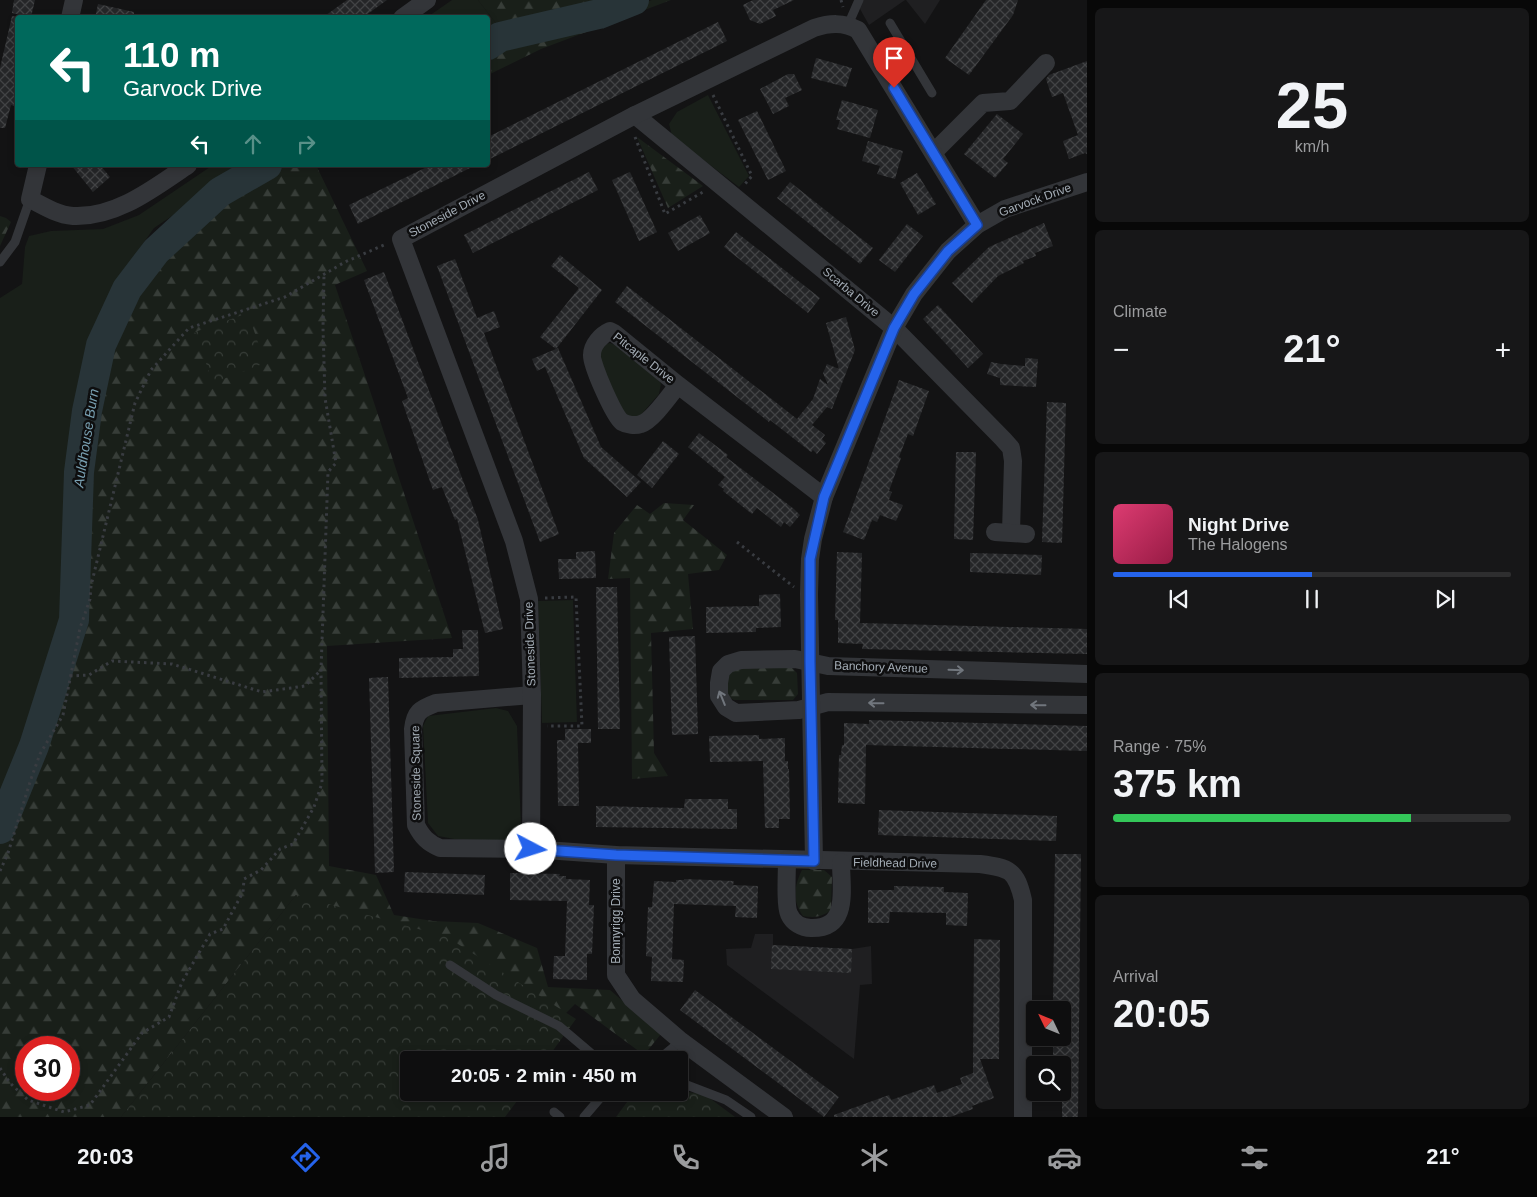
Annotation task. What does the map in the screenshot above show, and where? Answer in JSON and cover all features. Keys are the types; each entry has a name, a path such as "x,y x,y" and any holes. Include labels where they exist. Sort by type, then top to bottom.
{"street":[{"path":"71,15 74,0"},
{"path":"406,15 427,0"},
{"name":"Stoneside Drive","path":"531,849 532,695 529,599 514,541 401,239 631,118 814,28 832,23 848,25"},
{"path":"848,25 858,30 977,225"},
{"path":"934,152 982,103 1010,101 1046,63"},
{"name":"Scarba Drive","path":"631,118 719,184 894,328 1011,448 1013,461 1011,533"},
{"path":"38,167 30,199 56,212 72,216 93,215 119,207 146,194 185,167"},
{"name":"Garvock Drive","path":"814,861 809,592 810,559 824,497 894,328 914,294 948,251 977,225 1005,209 1087,182"},
{"name":"Pitcaple Drive","path":"678,385 648,421 631,425 622,422 616,415 596,372 592,358 592,349 604,334 614,333 678,385 824,497"},
{"name":"Banchory Avenue","path":"1087,674 828,666 795,659 741,660 728,664 721,671 719,683 719,696 726,707 736,713 799,710 828,702 1087,706"},
{"name":"Stoneside Square","path":"531,849 440,848 429,844 420,834 416,824 413,729 415,717 423,708 436,703 532,695"},
{"name":"Fieldhead Drive","path":"531,849 616,855 980,864 1001,867 1012,874 1018,881 1023,900 1023,1117"},
{"name":"Bonnyrigg Drive","path":"616,855 616,975 632,999 681,1041 784,1117"},
{"path":"787,860 788,912 792,920 802,926 812,928 826,926 836,920 841,910 841,862"}],"lane":[{"path":"848,25 859,0"},
{"path":"890,23 932,93"},
{"path":"884,72 910,56"},
{"path":"0,262 16,242 30,199"},
{"path":"450,965 496,995 559,1026 588,1051"},
{"path":"669,1051 681,1041"},
{"path":"688,1085 726,1100 751,1117"},
{"path":"584,1117 597,1101"}],"path":[{"path":"706,81 752,176 734,196"},
{"path":"631,118 635,137 665,214 719,184"},
{"path":"0,871 8,853 40,754 63,715 80,628 90,599 91,586 134,403 151,370 189,328 285,297 368,250 401,239"},
{"path":"0,1068 10,1083 28,1100 64,1112 90,1106 142,1033 169,1017 182,982 210,934 223,929 242,892 244,879 261,870 280,849 293,844 314,807 322,783 321,670 328,472 336,463 325,398 322,328 324,274"},
{"path":"737,542 797,590 809,592"},
{"path":"529,599 576,597 582,726 532,726"},
{"path":"70,676 89,674 112,661 172,664 262,692 305,686 321,670"}],"shaded area":[{"path":"855,0 905,0 869,25"},
{"path":"906,0 940,0 925,24"},
{"path":"755,934 773,934 773,945 852,949 871,946 872,984 860,985 854,1059 727,965 726,949 751,948"}],"green space":[{"path":"452,0 478,0 490,15 430,15"},
{"path":"478,0 615,0 566,15 523,24 503,32"},
{"path":"652,0 671,0 541,49 490,74 490,56 519,40 605,17"},
{"path":"490,15 503,32 490,37"},
{"path":"708,95 749,176 739,187 672,136 669,124 677,112"},
{"path":"637,137 703,186 668,208"},
{"path":"210,167 245,167 154,228 118,279 74,471 65,617 28,743 0,810 0,298 22,284 25,247 29,236 51,231 103,229 139,215"},
{"path":"278,167 317,167 367,271 335,285 452,638 327,646 329,866 376,875 394,915 433,921 478,923 537,948 548,987 610,990 661,1034 647,1051 639,1051 575,1004 563,1016 296,895 121,1117 0,1117 0,839 45,731 79,618 85,488 102,379 130,305 169,249 233,190"},
{"path":"0,216 11,222 0,246"},
{"path":"248,313 265,363 213,383 195,332"},
{"path":"610,343 657,378 661,384 659,394 639,417 631,417 623,413 598,359 599,350"},
{"path":"664,503 694,505 683,520 727,555 719,570 688,574 693,629 651,633 654,753 668,776 632,779 630,578 608,579 614,533 637,505 650,514"},
{"path":"573,600 577,722 542,723 538,601"},
{"path":"790,666 797,673 798,694 793,700 734,700 724,695 724,676 732,668"},
{"path":"496,708 508,711 517,726 521,826 511,841 454,839 438,836 428,823 423,726 428,716"},
{"path":"802,870 824,870 832,877 831,910 821,916 803,916 799,910 795,893"},
{"path":"296,895 447,937 576,1019 553,1051 400,1051 400,1101 517,1101 505,1117 121,1117"},
{"path":"688,1092 704,1094 735,1117 616,1117 628,1101 688,1101"}],"building":[{"path":"14,0 35,0 31,15 12,13"},
{"path":"347,0 387,0 366,15 326,15"},
{"path":"753,0 794,0 773,10 776,16 760,24 750,20 743,5"},
{"path":"986,0 1018,0 1013,15 969,75 945,58"},
{"path":"98,4 134,12 134,15 96,15"},
{"path":"12,16 15,16 15,106 11,105 5,128 0,128 0,68"},
{"path":"718,22 727,41 490,159 490,136"},
{"path":"816,58 852,68 846,87 811,78"},
{"path":"1087,61 1087,154 1069,159 1063,141 1078,135 1063,93 1052,97 1046,79 1049,75"},
{"path":"788,74 794,74 802,90 785,98 789,106 773,114 760,89"},
{"path":"842,100 878,110 870,138 837,129 840,120 836,120"},
{"path":"757,111 786,171 768,180 738,120"},
{"path":"997,114 1023,134 1003,159 1008,163 995,178 964,154"},
{"path":"868,141 903,151 895,179 877,174 880,166 862,161"},
{"path":"73,167 102,167 110,177 93,192"},
{"path":"427,167 472,167 358,224 349,205"},
{"path":"589,172 598,190 473,253 464,235"},
{"path":"630,172 657,232 639,241 612,180"},
{"path":"917,173 936,204 918,215 900,183"},
{"path":"790,182 873,248 860,264 777,198"},
{"path":"700,215 710,233 678,251 668,233"},
{"path":"1044,223 1053,246 1035,253 1036,256 1023,261 1024,263 998,276 972,303 952,283 989,247"},
{"path":"907,224 923,236 895,272 879,260"},
{"path":"736,232 820,298 808,313 724,247"},
{"path":"560,255 602,290 556,349 540,337 579,288 551,266"},
{"path":"455,259 477,318 494,311 500,327 484,333 559,534 540,542 437,266"},
{"path":"384,272 478,520 503,629 485,633 457,519 455,520 442,487 433,490 402,401 408,398 364,280"},
{"path":"627,286 797,419 813,399 820,379 828,385 823,373 827,364 839,369 826,323 846,317 855,350 832,409 827,407 812,425 825,435 822,439 826,443 817,454 813,450 811,452 770,420 769,422 615,302"},
{"path":"938,305 983,354 968,368 923,319"},
{"path":"558,348 601,447 641,482 627,497 584,458 545,367 537,371 532,359"},
{"path":"1025,358 1038,359 1036,387 1000,385 1000,378 987,374 991,362 1025,366"},
{"path":"899,380 929,391 913,436 908,434 889,491 892,492 889,500 903,505 896,521 880,515 877,522 872,520 864,540 843,532"},
{"path":"1047,402 1066,403 1062,543 1042,542"},
{"path":"699,433 728,455 726,457 800,515 790,527 784,522 781,527 757,508 752,514 723,491 724,489 718,485 725,477 688,447"},
{"path":"663,441 679,454 652,488 637,475"},
{"path":"956,452 976,452 973,540 954,539"},
{"path":"595,551 596,578 559,579 558,559 576,559 576,552"},
{"path":"837,552 862,553 860,623 1087,629 1087,654 862,649 863,644 838,643 838,620 835,620"},
{"path":"970,553 1042,555 1041,575 970,572"},
{"path":"596,587 617,587 620,729 598,729"},
{"path":"780,594 781,627 756,628 756,632 706,633 706,607 759,606 759,595"},
{"path":"462,630 478,630 479,676 399,678 399,658 453,657 453,649 463,649"},
{"path":"695,636 698,734 672,735 669,637"},
{"path":"388,677 394,872 375,873 369,678"},
{"path":"869,720 1087,726 1087,751 866,745 865,804 838,803 839,755 841,755 842,745 844,745 844,723 869,724"},
{"path":"565,729 591,729 591,743 578,743 579,806 558,806 557,740 565,740"},
{"path":"759,735 759,739 785,738 785,761 788,761 789,769 790,819 779,819 779,828 765,828 763,761 710,762 709,736"},
{"path":"685,799 728,799 728,809 737,809 737,829 596,827 596,806 684,808"},
{"path":"879,810 1057,816 1056,841 878,835"},
{"path":"1055,854 1081,854 1078,1117 1062,1117 1062,1101 1071,1101 1071,1056 1053,1056 1053,1046 1071,1046 1071,1001 1053,1001"},
{"path":"405,872 485,875 484,895 404,892"},
{"path":"510,873 560,874 559,876 566,876 566,879 590,880 589,905 594,905 592,954 587,954 587,980 553,979 554,956 565,956 567,901 510,900"},
{"path":"676,880 734,881 733,885 758,886 757,918 735,917 736,906 674,904 672,959 684,960 683,982 651,981 652,957 646,956 648,907 652,907 654,881 676,882"},
{"path":"894,886 944,887 944,892 968,893 967,926 946,925 946,913 890,912 889,923 868,923 868,890 894,890"},
{"path":"974,939 1000,940 999,1059 980,1059 994,1098 972,1106 973,1109 950,1117 834,1117 834,1115 889,1095 891,1100 934,1085 937,1093 962,1084 960,1078 973,1073"},
{"path":"772,945 852,949 851,973 771,969"},
{"path":"695,990 839,1097 824,1117 680,1010"}],"waterway":[{"name":"Auldhouse Burn","path":"490,44 500,37 599,14 634,0"},
{"name":"Auldhouse Burn","path":"0,829 34,746 74,620 79,472 87,411 101,345 127,289 156,251 220,192 264,167"}],"route":[{"path":"531,849 616,855 814,861 809,594 810,559 813,539 824,497 894,328 914,294 948,251 977,225 894,88"}]}
